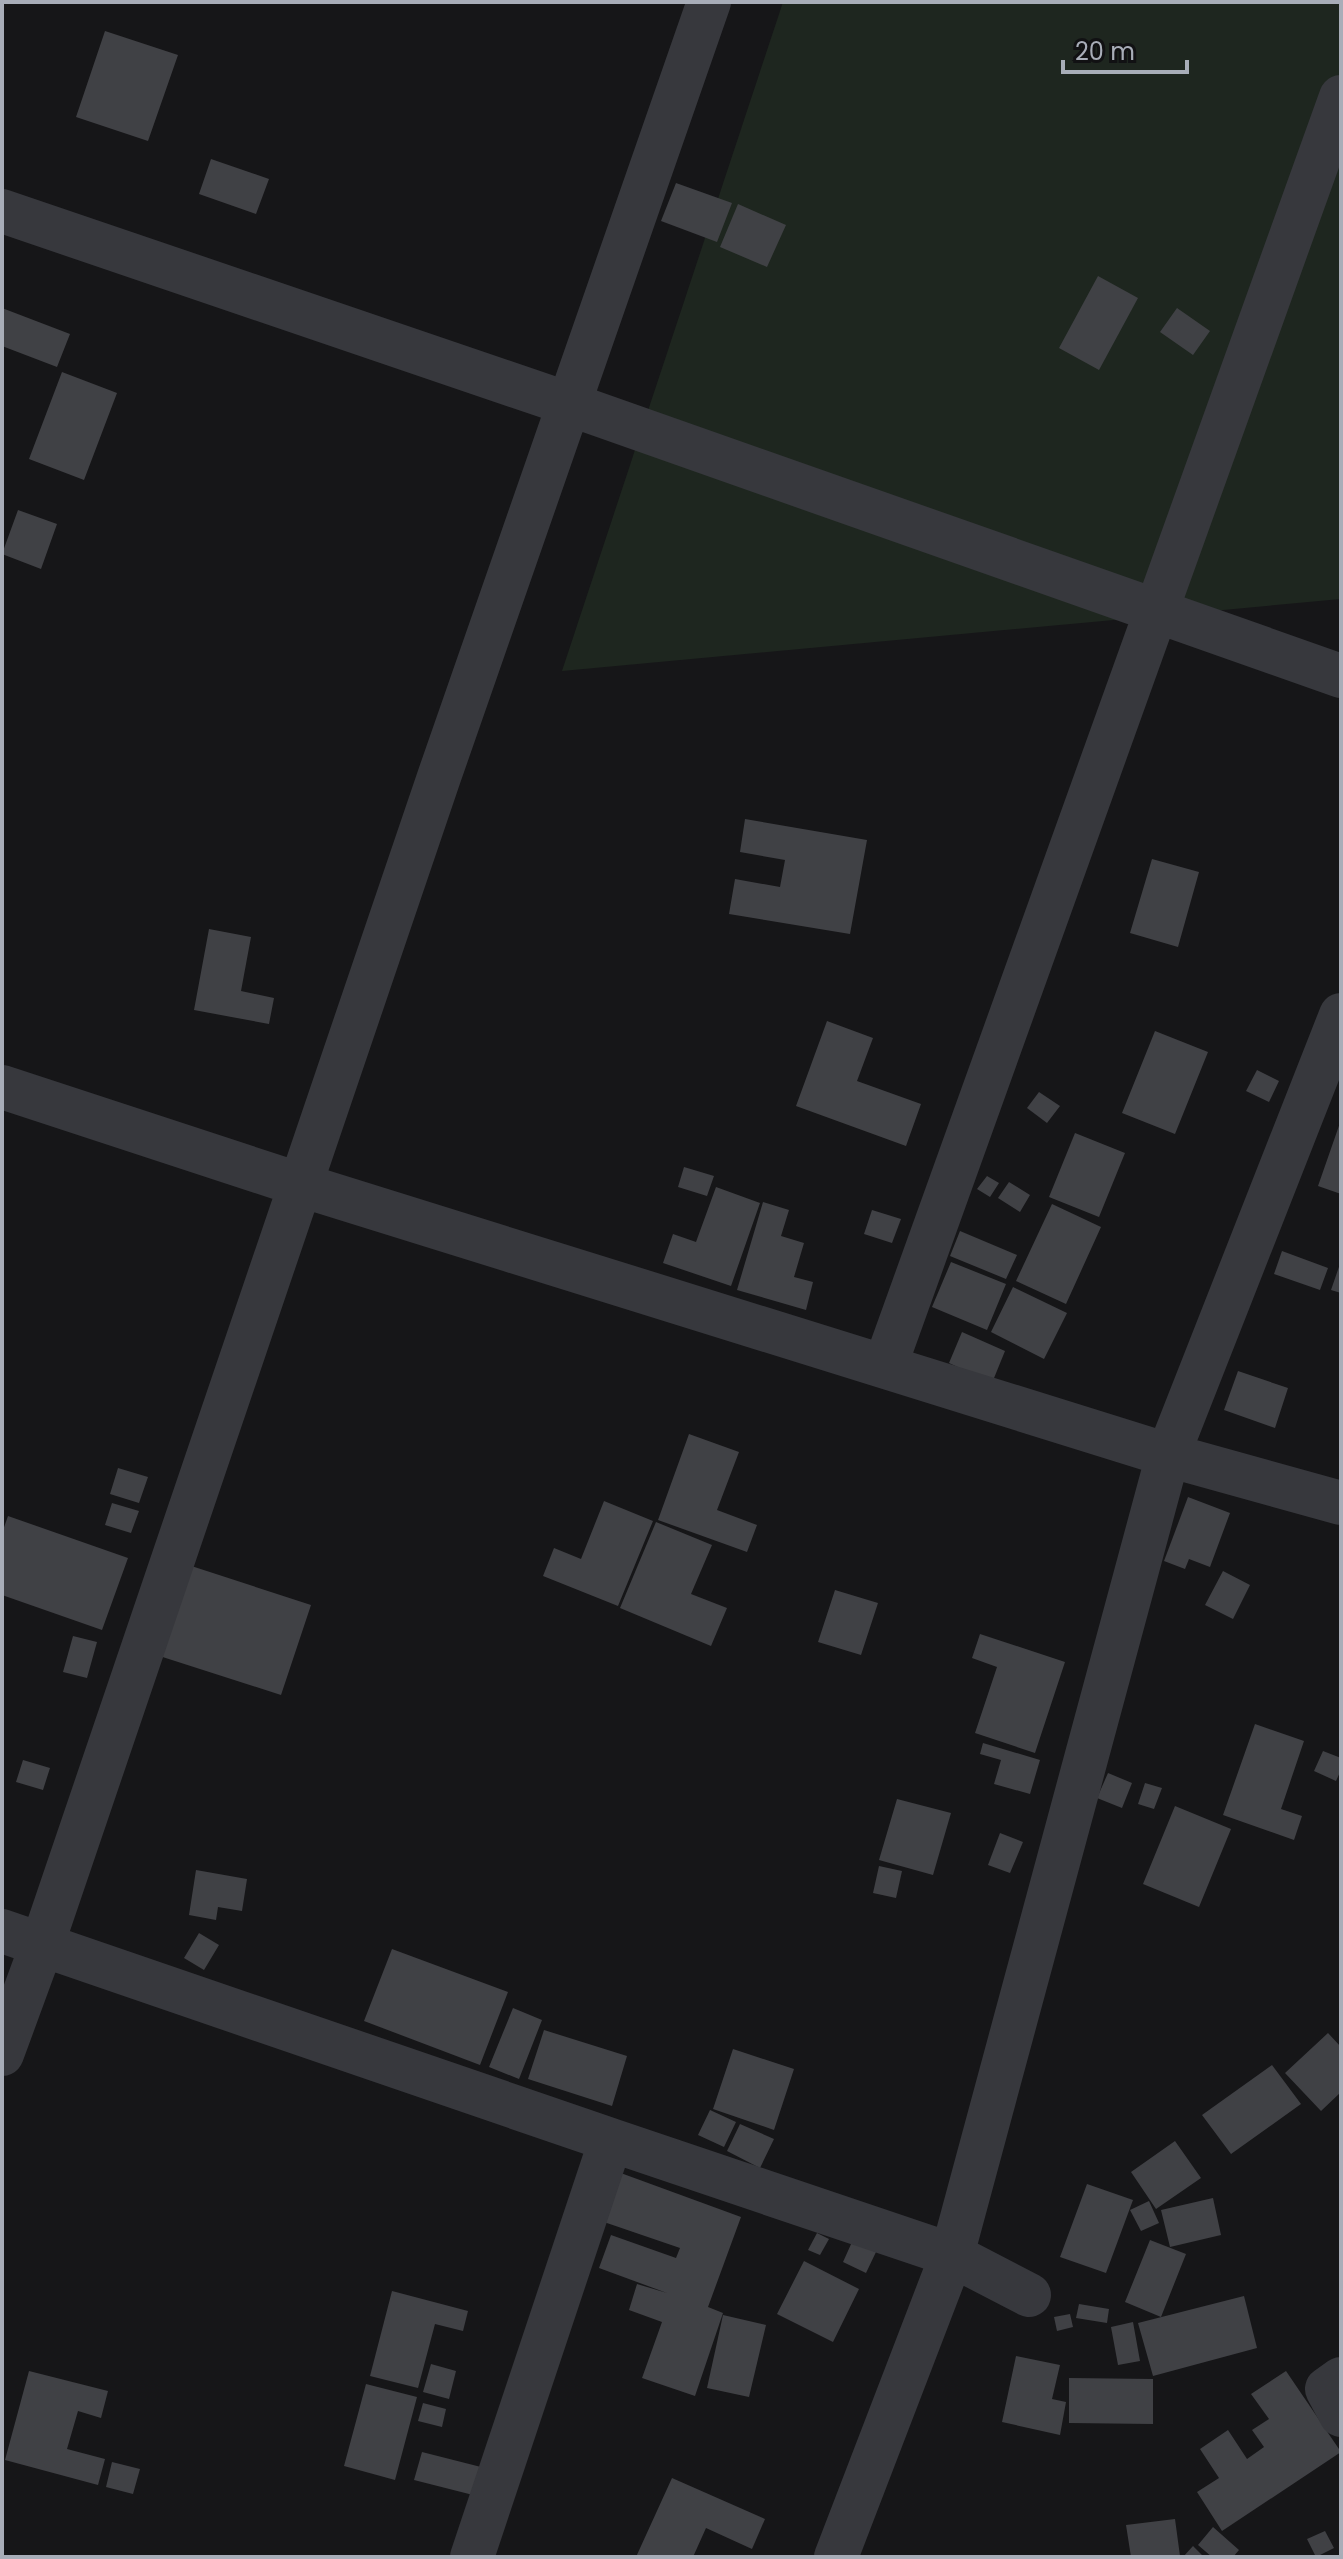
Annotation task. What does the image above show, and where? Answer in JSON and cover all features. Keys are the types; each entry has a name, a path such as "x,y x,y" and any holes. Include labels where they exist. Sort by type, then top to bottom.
{"street":[{"path":"2,2054 22,1938 301,1185 709,2"},
{"path":"885,1366 1341,97"},
{"path":"2,211 569,404 1341,676"},
{"path":"836,2557 952,2255 1168,1455 1341,1015"},
{"path":"2,1087 301,1185 1168,1455 1341,1503"},
{"path":"22,1938 952,2255 1029,2295"},
{"path":"472,2557 611,2140"},
{"path":"1341,2379 1327,2389 1341,2415"}],"shaded area":[{"path":"783,2 1341,2 1341,599 562,671"}],"building":[{"path":"105,31 178,55 148,141 76,117"},
{"path":"211,159 269,179 256,214 199,194"},
{"path":"676,183 732,203 717,242 661,221"},
{"path":"738,204 786,225 767,267 720,247"},
{"path":"1098,276 1138,298 1099,370 1059,348"},
{"path":"2,308 70,334 57,367 2,346"},
{"path":"1177,308 1210,331 1193,355 1160,332"},
{"path":"62,372 117,393 84,480 29,459"},
{"path":"18,510 57,524 41,569 2,554"},
{"path":"745,819 867,840 850,934 729,914 735,879 780,887 785,860 740,852"},
{"path":"1152,859 1199,872 1178,947 1130,933"},
{"path":"209,929 251,937 241,991 274,998 269,1024 194,1010"},
{"path":"827,1021 873,1038 857,1081 921,1104 906,1146 796,1106"},
{"path":"1155,1031 1208,1052 1175,1134 1122,1113"},
{"path":"1257,1070 1279,1081 1269,1102 1246,1091"},
{"path":"1039,1092 1060,1106 1047,1123 1027,1108"},
{"path":"1341,1120 1341,1194 1318,1186"},
{"path":"1075,1133 1125,1153 1099,1217 1049,1197"},
{"path":"684,1167 714,1176 707,1196 678,1187"},
{"path":"987,1176 999,1183 990,1197 977,1189"},
{"path":"1009,1182 1030,1195 1020,1212 998,1198"},
{"path":"716,1187 760,1203 731,1286 663,1263 673,1234 696,1242"},
{"path":"763,1202 789,1210 781,1236 804,1243 794,1277 813,1282 806,1310 737,1290"},
{"path":"1052,1204 1101,1227 1066,1304 1016,1281"},
{"path":"872,1210 901,1219 892,1243 864,1234"},
{"path":"960,1231 1017,1255 1006,1279 950,1256"},
{"path":"1282,1251 1328,1268 1320,1290 1274,1274"},
{"path":"1341,1261 1341,1293 1331,1290"},
{"path":"951,1262 1006,1284 987,1330 932,1307"},
{"path":"1013,1287 1067,1313 1044,1359 991,1332"},
{"path":"962,1332 1005,1351 992,1383 949,1363"},
{"path":"1238,1371 1288,1388 1275,1428 1224,1410"},
{"path":"689,1434 739,1452 717,1510 757,1525 747,1552 658,1520"},
{"path":"118,1468 148,1477 139,1503 110,1494"},
{"path":"1188,1497 1230,1513 1210,1567 1189,1559 1185,1569 1164,1561"},
{"path":"604,1501 653,1521 618,1606 543,1576 554,1548 581,1559"},
{"path":"112,1503 139,1511 131,1533 105,1525"},
{"path":"8,1516 128,1558 102,1630 2,1595 2,1533"},
{"path":"656,1522 712,1545 691,1594 727,1608 711,1646 620,1608"},
{"path":"176,1561 311,1605 281,1695 147,1652"},
{"path":"1223,1571 1250,1585 1233,1619 1205,1605"},
{"path":"835,1590 878,1603 861,1655 818,1642"},
{"path":"980,1634 1065,1662 1035,1753 975,1733 997,1667 972,1658"},
{"path":"73,1636 97,1642 87,1678 63,1672"},
{"path":"1255,1724 1304,1741 1281,1809 1302,1816 1294,1840 1223,1815"},
{"path":"983,1743 1040,1760 1030,1794 994,1784 1001,1760 980,1754"},
{"path":"1323,1751 1341,1758 1341,1770 1336,1781 1314,1771"},
{"path":"23,1760 50,1768 43,1790 16,1782"},
{"path":"1108,1773 1132,1783 1122,1808 1097,1798"},
{"path":"1145,1783 1162,1788 1154,1809 1138,1804"},
{"path":"897,1799 951,1813 933,1875 879,1860"},
{"path":"1175,1806 1231,1829 1199,1907 1143,1884"},
{"path":"1000,1833 1023,1842 1010,1873 988,1865"},
{"path":"879,1866 902,1871 896,1898 873,1893"},
{"path":"196,1870 247,1879 242,1911 218,1907 216,1920 189,1915"},
{"path":"199,1933 219,1945 204,1970 184,1958"},
{"path":"392,1949 508,1992 480,2065 364,2021"},
{"path":"513,2008 542,2020 519,2079 489,2067"},
{"path":"544,2030 627,2056 612,2106 528,2079"},
{"path":"1328,2033 1341,2047 1341,2092 1321,2111 1285,2073"},
{"path":"733,2049 794,2069 774,2130 713,2109"},
{"path":"1272,2065 1301,2104 1231,2154 1202,2115"},
{"path":"710,2110 736,2122 724,2147 698,2135"},
{"path":"740,2124 774,2139 760,2168 727,2151"},
{"path":"1175,2141 1201,2178 1156,2209 1131,2172"},
{"path":"618,2172 741,2217 708,2307 723,2313 695,2396 642,2378 662,2322 629,2310 637,2284 667,2293 599,2268 611,2235 676,2258 680,2248 601,2221"},
{"path":"1087,2184 1133,2200 1106,2273 1060,2257"},
{"path":"1213,2198 1221,2235 1170,2247 1161,2210"},
{"path":"1149,2201 1159,2223 1141,2231 1130,2210"},
{"path":"817,2233 829,2239 820,2255 808,2250"},
{"path":"1150,2240 1186,2254 1161,2317 1125,2302"},
{"path":"852,2242 876,2252 866,2273 843,2262"},
{"path":"804,2261 859,2289 833,2342 777,2314"},
{"path":"392,2291 468,2311 463,2331 435,2324 418,2388 370,2376"},
{"path":"1244,2296 1257,2348 1153,2376 1138,2323"},
{"path":"1079,2304 1109,2309 1107,2323 1076,2318"},
{"path":"1070,2314 1073,2327 1057,2331 1054,2317"},
{"path":"723,2315 766,2325 749,2397 707,2388"},
{"path":"1133,2322 1140,2361 1118,2365 1111,2327"},
{"path":"1016,2356 1060,2365 1052,2399 1066,2402 1060,2435 1002,2422"},
{"path":"431,2364 456,2371 449,2399 423,2392"},
{"path":"29,2371 108,2391 101,2418 78,2411 67,2449 105,2459 98,2485 5,2460"},
{"path":"1286,2371 1341,2452 1222,2531 1197,2492 1219,2478 1200,2449 1228,2430 1247,2459 1264,2447 1252,2430 1269,2419 1251,2394"},
{"path":"1069,2378 1153,2379 1153,2424 1069,2423"},
{"path":"366,2384 417,2397 395,2480 344,2466"},
{"path":"423,2403 446,2409 442,2427 418,2421"},
{"path":"422,2452 481,2467 473,2495 414,2480"},
{"path":"112,2462 140,2469 133,2494 106,2487"},
{"path":"672,2478 765,2519 752,2549 706,2528 693,2557 636,2557"},
{"path":"1175,2519 1180,2556 1131,2557 1126,2525"},
{"path":"1213,2527 1239,2550 1233,2557 1212,2557 1198,2545"},
{"path":"1325,2531 1334,2548 1316,2557 1307,2539"},
{"path":"1193,2546 1204,2557 1183,2557"}]}
